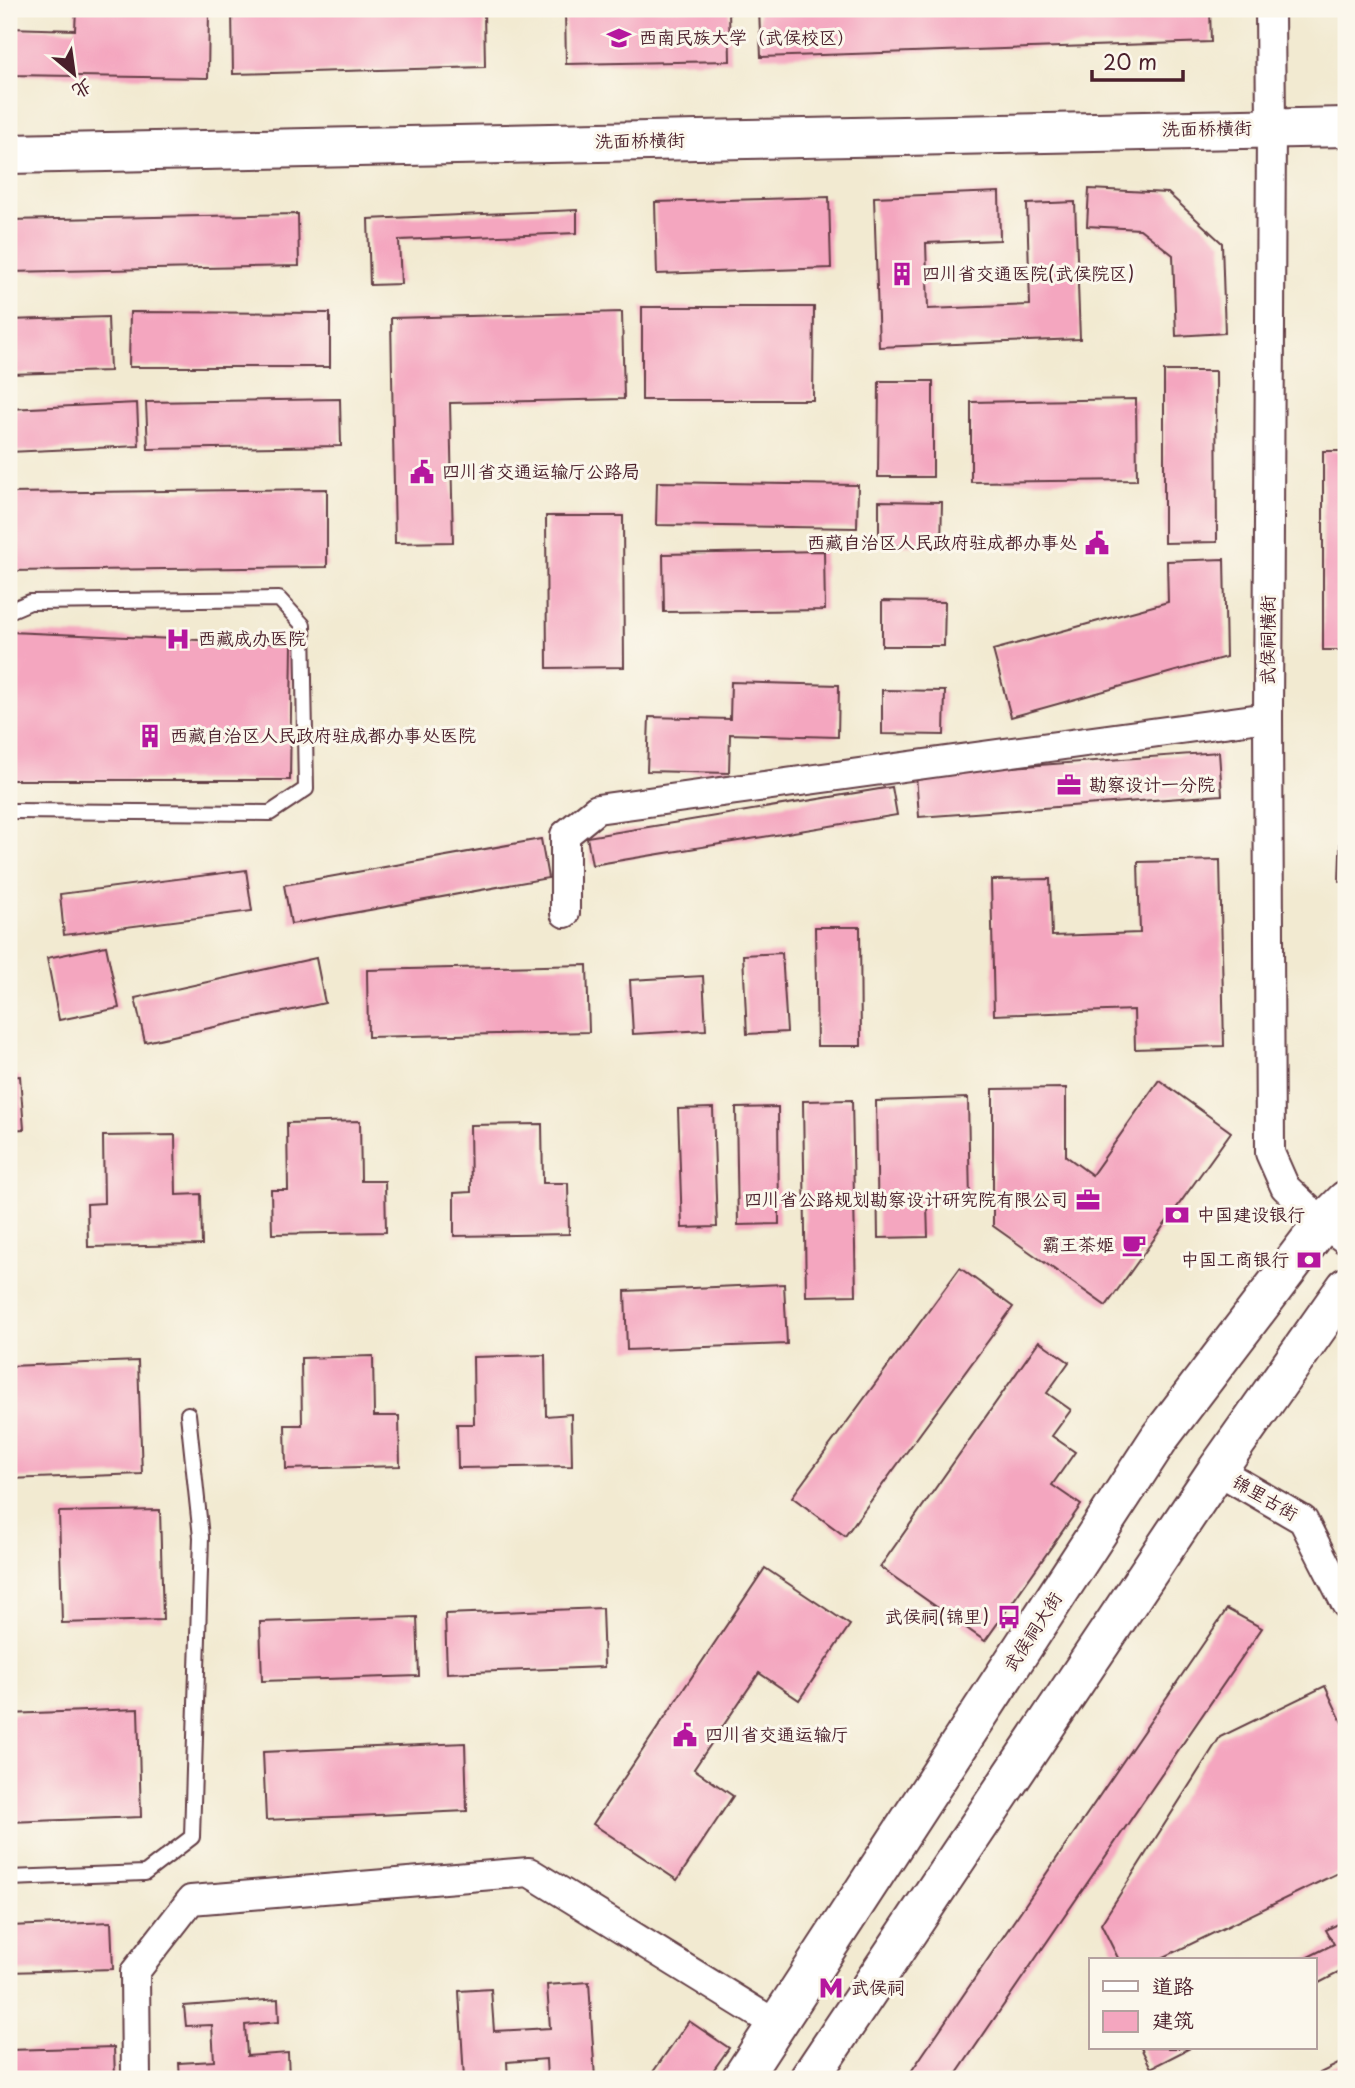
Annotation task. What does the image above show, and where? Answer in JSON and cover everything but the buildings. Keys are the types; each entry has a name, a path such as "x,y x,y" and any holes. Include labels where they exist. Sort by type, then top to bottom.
{"main road":[{"name":"洗面桥横街","path":"9,155 1346,127"},
{"name":"武侯祠大街","path":"741,2079 1160,1437 1338,1221"},
{"path":"809,2079 1217,1470 1346,1287"}],"street":[{"name":"武侯祠横街","path":"1270,9 1270,1153 1285,1187 1338,1221"},
{"path":"565,913 565,835 597,809 1268,717"},
{"name":"锦里古街","path":"1217,1470 1303,1520 1346,1604"},
{"path":"136,2079 135,1972 191,1900 204,1898 529,1872 777,2025"}],"lane":[{"path":"9,611 30,602 279,599 303,625 306,789 270,813 9,811"},
{"path":"9,1878 145,1873 192,1837 201,1537 188,1415"}],"place":[{"name":"西南民族大学（武侯校区）","path":"619,38"},
{"name":"四川省交通医院(武侯院区)","path":"902,274"},
{"name":"四川省交通运输厅公路局","path":"422,472"},
{"name":"西藏自治区人民政府驻成都办事处","path":"1097,543"},
{"name":"西藏成办医院","path":"178,639"},
{"name":"西藏自治区人民政府驻成都办事处医院","path":"150,736"},
{"name":"勘察设计一分院","path":"1069,785"},
{"name":"四川省公路规划勘察设计研究院有限公司","path":"1088,1200"},
{"name":"中国建设银行","path":"1177,1215"},
{"name":"霸王茶姬","path":"1134,1245"},
{"name":"中国工商银行","path":"1309,1260"},
{"name":"武侯祠(锦里)","path":"1009,1617"},
{"name":"四川省交通运输厅","path":"685,1735"},
{"name":"武侯祠","path":"831,1988"}]}
